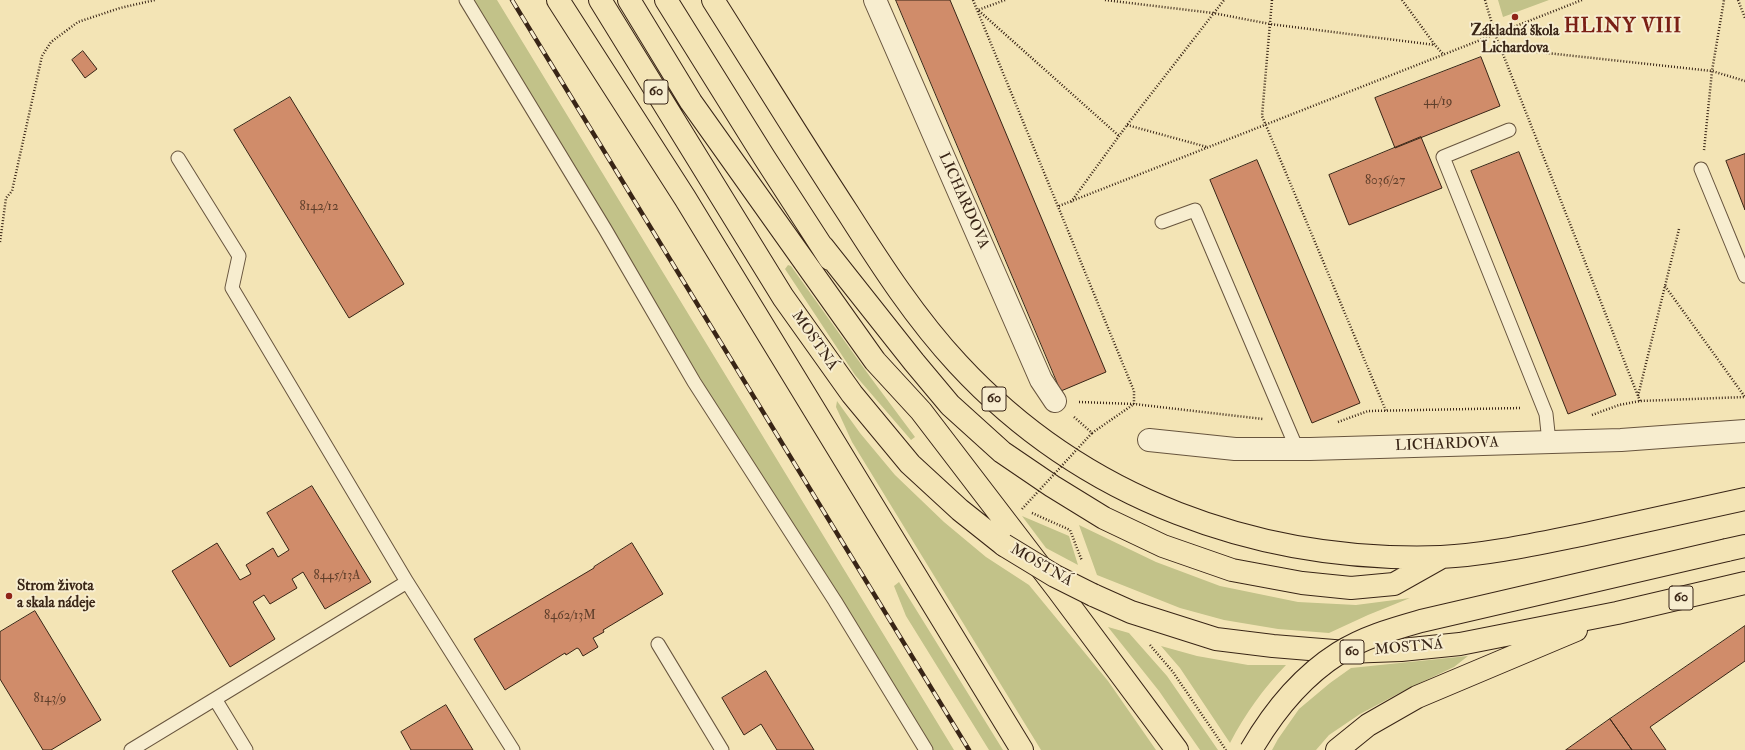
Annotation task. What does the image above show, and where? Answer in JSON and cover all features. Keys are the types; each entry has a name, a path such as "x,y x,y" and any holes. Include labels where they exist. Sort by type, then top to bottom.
{"main road":[{"path":"558,0 685,198 1022,750"},
{"name":"MOSTNÁ","path":"600,0 783,297 852,394 880,430 910,464 960,510 1004,545 1055,576 1131,612 1216,639 1273,646 1346,652 1401,650 1460,644 1617,613 1745,583"},
{"path":"630,0 691,102 875,361 921,411 1067,602 1177,750"},
{"path":"666,0 764,157 823,247 921,411"},
{"name":"60","path":"713,0 797,136 895,284 957,364 995,400 1033,432 1078,464 1120,489 1160,508 1215,527 1269,542 1326,552 1385,556 1443,556 1526,546 1745,499"},
{"path":"616,91 713,185 752,308"},
{"path":"823,247 950,405 1002,452 1052,486 1104,518 1163,546 1232,570 1302,583 1351,588 1394,584 1443,556"},
{"path":"1251,750 1263,729 1286,698 1314,672 1339,653 1378,634 1421,621 1736,548"},
{"path":"1337,750 1368,725 1417,697 1617,613"}],"street":[{"name":"LICHARDOVA","path":"875,0 1041,380 1055,401"},
{"name":"LICHARDOVA","path":"1149,440 1235,448 1297,449 1621,440 1745,431"}],"lane":[{"path":"466,0 605,229 694,382 835,601 926,750"},
{"path":"1509,130 1443,157 1546,414 1549,442"},
{"path":"178,158 239,256 232,288 407,582 513,750"},
{"path":"1701,169 1745,276"},
{"path":"1162,222 1195,210 1297,449"},
{"path":"131,750 407,582"},
{"path":"658,644 722,750"},
{"path":"215,700 246,750"}],"path":[{"path":"0,242 6,198 12,191 42,56 51,42 78,22 120,8 155,0"},
{"path":"973,0 1134,391 1134,404"},
{"path":"978,10 1005,0"},
{"path":"1105,0 1213,13 1270,24 1435,45"},
{"path":"1071,202 1119,136 1224,0"},
{"path":"1272,0 1262,116 1386,411"},
{"path":"1402,0 1435,45 1444,54"},
{"path":"1485,0 1495,34 1640,401"},
{"path":"1059,206 1582,0"},
{"path":"1701,169 1712,71 1724,0"},
{"path":"1738,0 1745,18"},
{"path":"978,10 1119,136"},
{"path":"1501,48 1712,71 1745,81"},
{"path":"1127,126 1207,147"},
{"path":"1638,397 1679,229"},
{"path":"1666,286 1745,397"},
{"path":"1590,415 1619,405 1640,401 1745,397"},
{"path":"1055,401 1134,404 1264,419 1288,427"},
{"path":"1083,564 1070,530 1022,509 1092,433 1134,404"},
{"path":"1332,424 1368,411 1534,407 1546,414"},
{"path":"1148,642 1173,672 1226,750"}],"green space":[{"path":"474,0 497,0 954,750 933,750 840,598 737,440"},
{"path":"1498,0 1549,0 1503,17"},
{"path":"788,265 791,266 915,437 911,440 855,375 785,269"},
{"path":"837,401 860,433 895,475 944,522 986,557 1029,585 1108,681 1156,750 1041,750 852,442 836,407"},
{"path":"1022,516 1069,536 1078,565 1046,548"},
{"path":"1079,525 1156,562 1220,586 1298,602 1356,605 1410,598 1329,633 1278,629 1224,620 1180,608 1097,575"},
{"path":"899,582 1003,750 989,750 906,616 894,586"},
{"path":"1108,627 1129,633 1167,676 1218,750 1200,750 1159,691"},
{"path":"1161,646 1197,656 1248,665 1286,665 1255,702 1230,743 1180,668"},
{"path":"1468,656 1454,667 1407,689 1360,714 1329,735 1316,750 1272,750 1299,709 1330,683 1351,668"}],"building":[{"path":"896,0 950,0 1106,372 1061,391"},
{"path":"83,51 97,69 85,78 72,60"},
{"path":"1481,57 1500,106 1395,148 1375,98"},
{"path":"290,97 404,284 349,318 234,130"},
{"path":"1421,137 1442,188 1349,225 1329,175"},
{"path":"1519,152 1616,395 1568,414 1471,171"},
{"path":"1745,154 1745,210 1726,161"},
{"path":"1257,160 1360,403 1312,423 1210,180"},
{"path":"312,486 371,582 325,609 303,572 292,579 297,588 270,604 264,595 253,602 275,639 230,667 172,571 217,543 240,580 251,574 246,565 273,548 278,557 289,550 267,513"},
{"path":"632,543 663,594 603,630 604,632 593,638 598,647 583,656 577,648 566,655 565,653 505,690 474,639 594,568"},
{"path":"35,611 101,720 51,750 43,750 0,679 0,632"},
{"path":"1745,626 1745,661 1650,727 1666,750 1632,750 1610,719"},
{"path":"766,671 814,750 777,750 761,724 744,735 722,698"},
{"path":"446,705 473,750 411,750 401,732"},
{"path":"1610,719 1632,750 1566,750"}],"railway":[{"path":"512,0 969,750"}],"place":[{"name":"Základná škola Lichardova","path":"1515,17"},
{"name":"Strom života a skala nádeje","path":"9,596"}],"district":[{"name":"HLINY VIII","path":"1623,28"}]}
